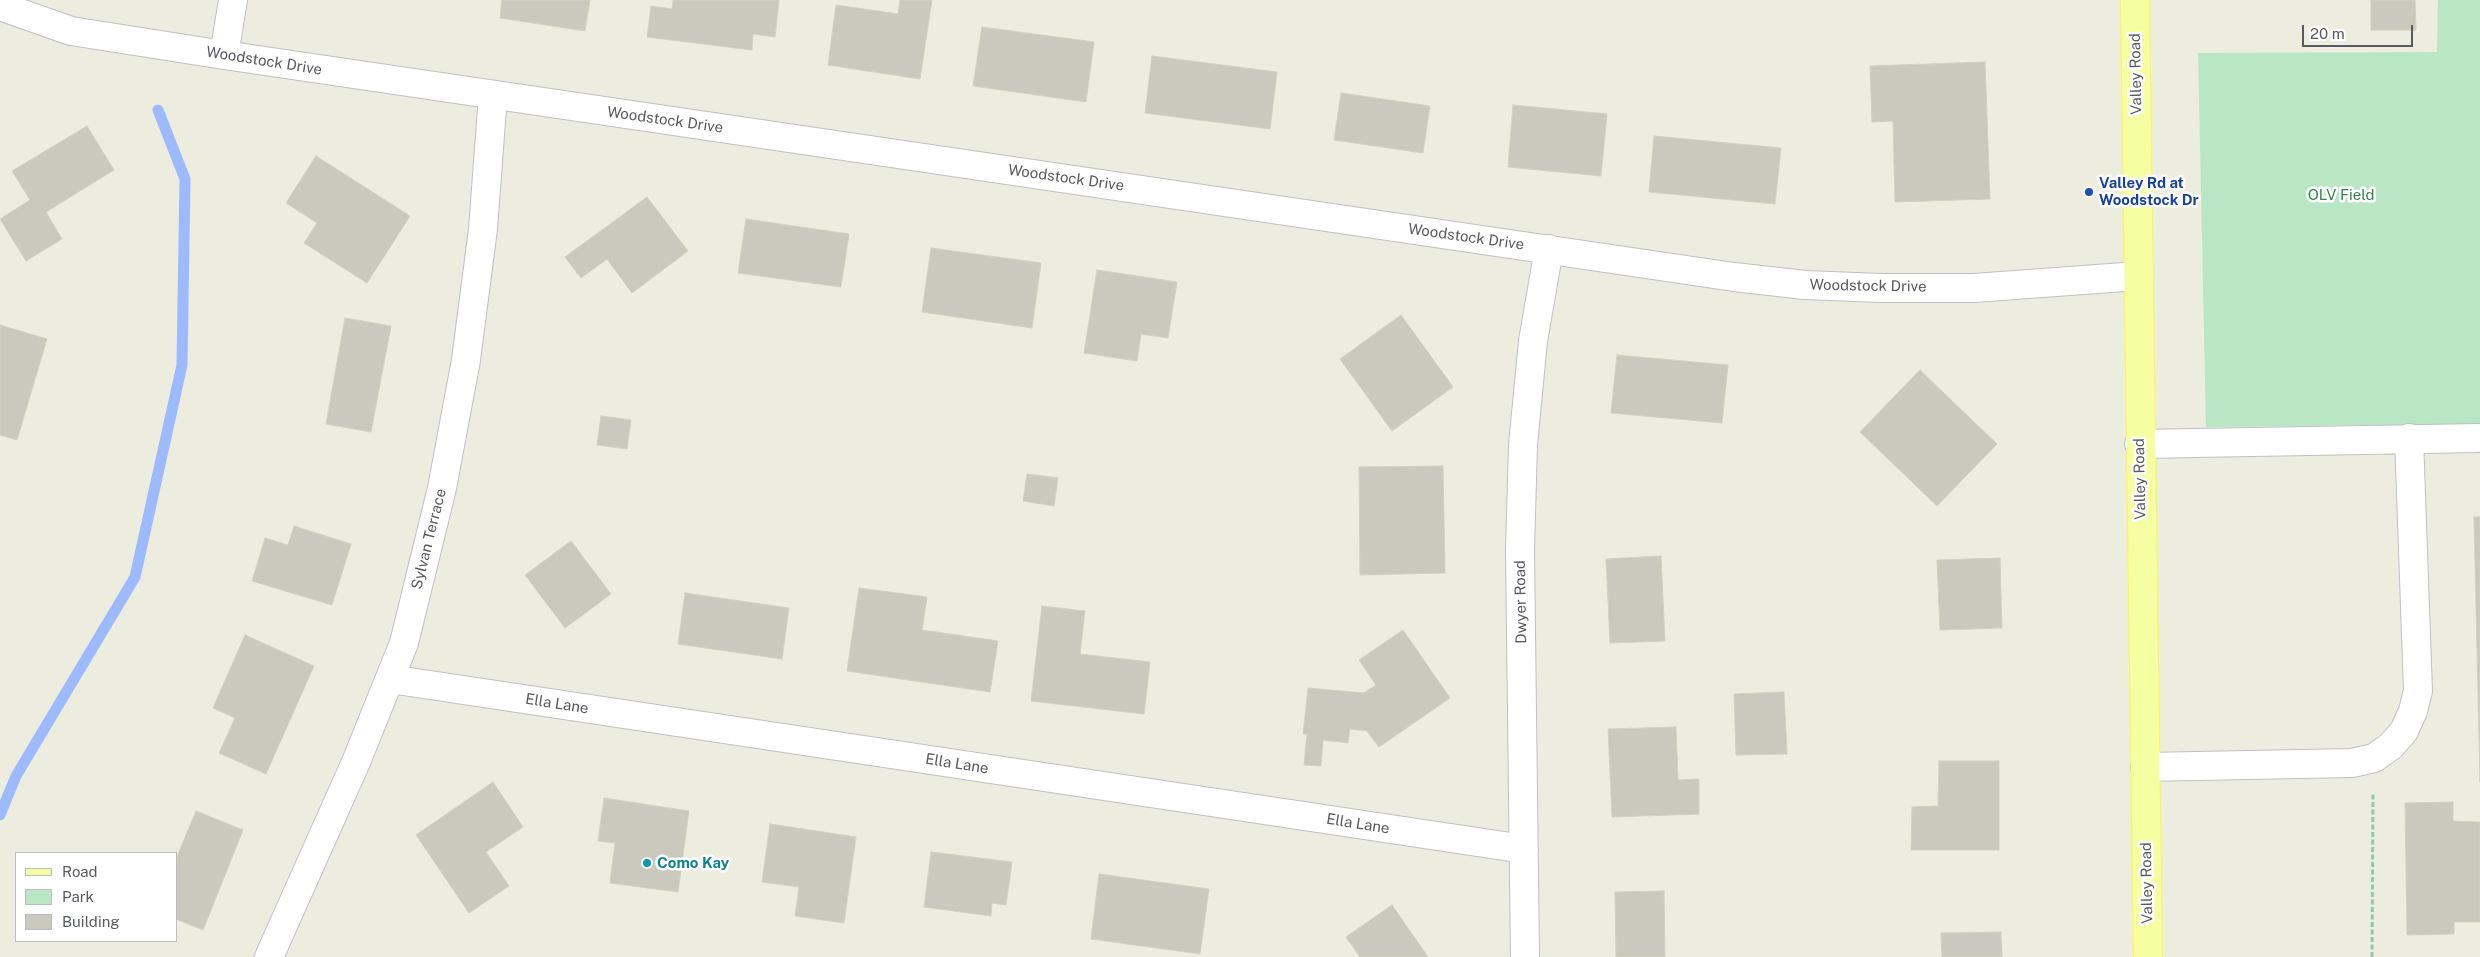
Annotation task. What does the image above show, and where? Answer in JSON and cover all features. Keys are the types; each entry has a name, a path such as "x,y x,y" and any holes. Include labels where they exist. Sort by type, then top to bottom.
{"main road":[{"name":"Valley Road","path":"2134,0 2148,957"}],"street":[{"path":"224,55 232,0"},
{"name":"Woodstock Drive","path":"0,6 71,31 224,55 1734,277 1805,285 1881,288 1974,288 2138,276"},
{"name":"Sylvan Terrace","path":"269,957 404,643 442,488 466,360 483,229 493,95"},
{"name":"Dwyer Road","path":"1525,957 1520,550 1523,445 1533,341 1550,249"},
{"path":"2145,766 2352,763 2374,758 2391,746 2404,731 2414,711 2418,692 2409,438"},
{"path":"2139,444 2480,438"},
{"name":"Ella Lane","path":"390,679 1524,849"}],"path":[{"path":"2372,957 2374,758"}],"green space":[{"name":"OLV Field","path":"2438,0 2480,0 2480,424 2206,427 2198,53 2437,52"}],"building":[{"path":"502,0 590,0 585,31 500,18"},
{"path":"673,0 779,0 775,37 753,34 752,50 647,37 651,6 672,9"},
{"path":"900,0 932,0 920,79 828,65 836,5 898,14"},
{"path":"2371,0 2415,0 2416,30 2371,30"},
{"path":"982,27 1094,42 1086,102 973,86"},
{"path":"1152,56 1277,72 1270,129 1145,113"},
{"path":"1985,62 1990,199 1895,202 1893,121 1872,122 1870,66"},
{"path":"1341,93 1430,106 1423,153 1334,140"},
{"path":"1513,105 1607,114 1601,176 1508,167"},
{"path":"87,126 114,170 46,212 62,239 26,261 0,219 30,200 12,171"},
{"path":"1654,136 1781,148 1775,204 1649,192"},
{"path":"316,156 410,216 367,283 304,243 317,223 286,203"},
{"path":"647,197 688,251 632,293 607,259 581,278 565,257"},
{"path":"746,219 849,234 841,287 738,273"},
{"path":"931,248 1041,263 1032,328 922,312"},
{"path":"1097,270 1177,282 1168,338 1141,334 1137,361 1084,353"},
{"path":"1401,315 1453,387 1392,431 1340,359"},
{"path":"345,318 391,326 371,432 326,424"},
{"path":"0,325 47,339 17,440 0,435"},
{"path":"1617,355 1728,365 1722,423 1611,413"},
{"path":"1920,370 1997,444 1937,506 1860,432"},
{"path":"601,416 631,420 627,449 597,445"},
{"path":"1443,466 1445,573 1360,575 1359,467"},
{"path":"1027,474 1058,478 1054,506 1023,501"},
{"path":"2474,517 2480,517 2480,782"},
{"path":"294,526 351,544 332,605 252,581 265,538 288,545"},
{"path":"571,541 611,594 565,628 525,575"},
{"path":"1661,556 1665,641 1610,643 1606,559"},
{"path":"2000,558 2002,628 1940,630 1937,560"},
{"path":"859,588 927,597 922,630 998,641 990,692 847,671"},
{"path":"685,593 789,608 782,659 678,644"},
{"path":"1042,606 1085,611 1080,654 1150,662 1144,714 1031,701"},
{"path":"1403,630 1450,698 1379,747 1367,731 1350,729 1348,743 1323,740 1321,766 1304,765 1307,734 1303,734 1308,688 1364,693 1376,685 1359,660"},
{"path":"245,635 314,666 266,774 219,753 235,718 213,708"},
{"path":"1784,692 1787,754 1736,755 1734,694"},
{"path":"1676,727 1678,780 1699,779 1699,814 1612,817 1608,729"},
{"path":"1939,761 1999,761 1999,850 1911,850 1912,807 1938,806"},
{"path":"493,782 523,827 486,852 509,886 469,913 416,835"},
{"name":"Como Kay","path":"604,798 689,811 678,892 610,883 615,843 598,841"},
{"path":"2453,802 2453,821 2480,822 2480,922 2454,922 2454,934 2407,935 2405,803"},
{"path":"196,811 243,830 203,930 178,920 178,854"},
{"path":"770,824 856,837 844,923 795,916 799,887 762,882"},
{"path":"931,852 1012,862 1006,905 992,903 991,916 924,907"},
{"path":"1099,874 1209,889 1200,954 1091,939"},
{"path":"1664,891 1665,957 1616,957 1615,892"},
{"path":"1392,905 1428,957 1360,957 1346,937"},
{"path":"2001,932 2002,957 1942,957 1941,933"}],"waterway":[{"path":"0,815 16,776 135,577 182,365 185,179 158,110"}],"place":[{"name":"Valley Rd at Woodstock Dr","path":"2089,192"},
{"name":"Como Kay","path":"647,863"}]}
